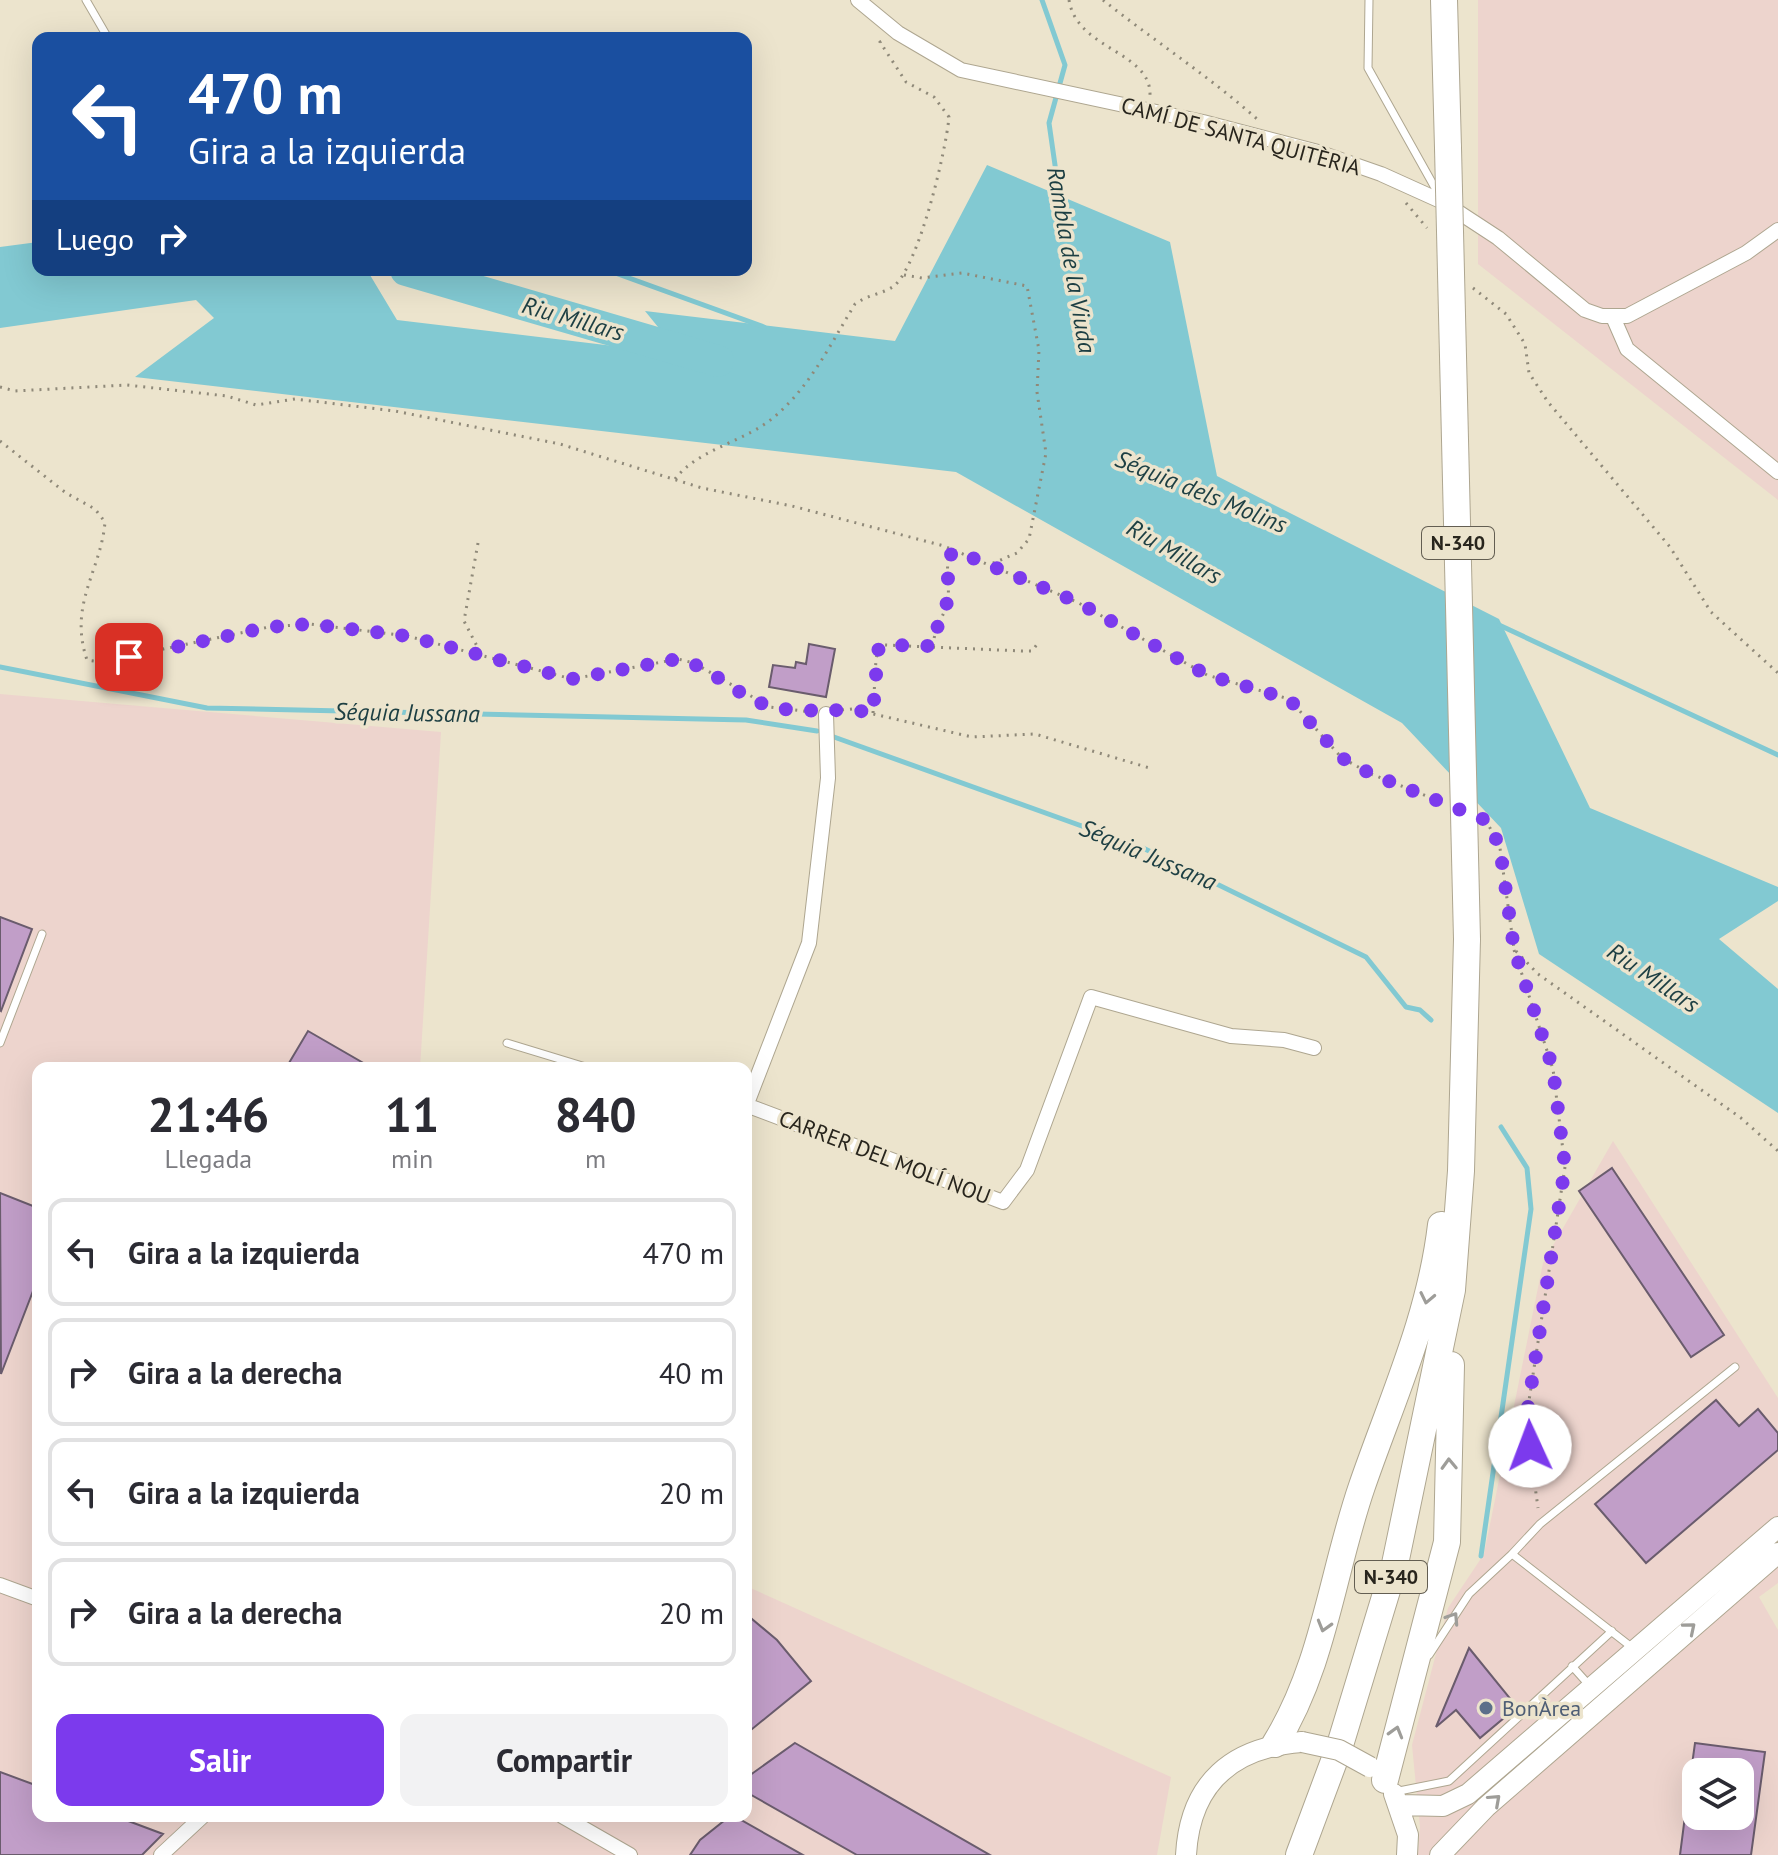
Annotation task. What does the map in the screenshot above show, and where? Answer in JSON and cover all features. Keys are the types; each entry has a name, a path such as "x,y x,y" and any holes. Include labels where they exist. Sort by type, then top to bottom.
{"highway":[{"name":"N-340","path":"1299,1855 1340,1745 1395,1564 1452,1290 1461,1171 1467,939 1444,0"},
{"path":"1275,1744 1308,1680 1361,1488 1420,1330 1438,1252 1444,1196 1461,1171"},
{"path":"1387,1786 1447,1542 1450,1491 1448,1420 1456,1328 1452,1290"}],"main road":[{"path":"1186,1855 1191,1820 1211,1780 1250,1751 1275,1744 1302,1742 1339,1750 1387,1786 1443,1806 1468,1794 1778,1527"},
{"path":"1440,1855 1498,1797 1778,1553"},
{"path":"1387,1786 1408,1835 1407,1855"}],"street":[{"name":"CAMÍ DE SANTA QUITÈRIA","path":"858,0 898,33 961,70 1149,110 1283,143 1381,174 1443,202 1498,238 1585,310 1613,317"},
{"path":"1778,230 1719,267 1627,316 1613,317 1627,349 1778,472"},
{"name":"CARRER DEL MOLÍ NOU","path":"752,1090 809,943 828,778 826,714"},
{"name":"CARRER DEL MOLÍ NOU","path":"752,1107 1003,1202 1027,1170 1091,997 1231,1036 1284,1040 1314,1048"},
{"path":"0,1585 32,1597"},
{"path":"161,1855 197,1822"},
{"path":"572,1822 630,1855"}],"lane":[{"path":"86,0 105,32"},
{"path":"1369,0 1368,68 1443,202"},
{"path":"0,1043 42,934"},
{"path":"507,1043 569,1062"},
{"path":"1410,1684 1469,1594 1540,1524 1735,1367"},
{"path":"1512,1554 1634,1649"},
{"path":"1387,1786 1449,1781 1612,1631"},
{"path":"1572,1666 1590,1687"}],"path":[{"path":"1069,0 1082,31 1135,63 1150,87 1149,110"},
{"path":"1103,0 1176,58 1227,92 1283,143"},
{"path":"675,479 686,465 770,421 806,387 855,304 867,295 891,288 904,275 940,173 949,117 934,97 906,82 880,42 898,33"},
{"path":"1404,201 1430,232"},
{"path":"904,275 922,278 962,273 1027,286 1039,350 1037,392 1046,453 1029,539 1017,553 991,564"},
{"path":"1466,280 1476,292 1506,314 1525,344 1529,373 1542,392 1576,439 1670,547 1711,612 1778,673"},
{"path":"0,387 15,391 127,385 227,396 256,405 295,399 395,411 560,444 675,479 804,509 956,551 1077,602 1207,675 1289,699 1342,758 1371,774 1445,803"},
{"path":"0,441 66,493 95,509 105,522 104,536 84,588 82,645 87,660 101,662 269,627 310,624 407,636 572,679 678,659 694,663 770,707 826,714 852,709 972,737 1035,734 1153,769"},
{"path":"478,543 464,621 481,655"},
{"path":"933,646 937,620 947,602 946,567 949,556 956,551"},
{"path":"873,713 878,650 885,645 1032,651 1038,643"},
{"path":"1474,815 1488,821 1500,848 1514,949 1553,1069 1565,1167 1526,1420 1540,1524"},
{"path":"1514,949 1538,974 1741,1118 1778,1151"}],"shaded area":[{"path":"1478,0 1778,0 1778,500 1478,264"},
{"path":"0,694 441,732 420,1062 32,1062 32,1822 752,1822 752,1589 1171,1777 1157,1855 0,1855"},
{"path":"1613,1141 1778,1398 1778,1583 1759,1597 1778,1630 1778,1855 1418,1855 1420,1827 1412,1745 1448,1608 1484,1554 1543,1263"}],"water":[{"path":"987,165 1170,242 1217,476 1499,619 1590,808 1778,887 1778,901 1719,939 1778,989 1778,1113 1539,954 1501,828 1402,723 956,472 135,377 214,318 196,300 0,328 0,247 32,243 32,276 371,276 397,320 680,354 645,311 895,341"}],"building":[{"path":"809,644 835,649 826,697 769,687 773,665 795,668 796,662 806,664"},
{"path":"0,917 32,929 1,1011 0,1010"},
{"path":"308,1031 362,1062 290,1062"},
{"path":"1612,1168 1724,1335 1691,1357 1579,1191"},
{"path":"0,1193 32,1206 32,1294 1,1374"},
{"path":"1716,1400 1739,1426 1758,1409 1778,1433 1778,1450 1646,1563 1595,1504"},
{"path":"752,1619 777,1640 811,1681 752,1729"},
{"path":"1469,1648 1517,1707 1480,1738 1456,1710 1436,1727"},
{"path":"795,1743 990,1855 857,1855 752,1795 752,1774"},
{"path":"1695,1743 1765,1752 1751,1855 1680,1855 1683,1830 1754,1830 1754,1758 1693,1758"},
{"path":"0,1772 32,1784 32,1822 131,1822 163,1834 142,1855 0,1855"},
{"path":"722,1822 745,1822 803,1855 690,1855 700,1840"}],"waterway":[{"name":"Rambla de la Viuda","path":"1042,0 1065,65 1049,123 1060,200"},
{"name":"Riu Millars","path":"427,276 718,361"},
{"name":"Séquia dels Molins","path":"624,276 764,327"},
{"name":"Séquia dels Molins","path":"1499,625 1778,755"},
{"name":"Séquia Jussana","path":"0,667 207,708 746,720 817,731"},
{"name":"Séquia Jussana","path":"834,737 1143,848 1366,957 1406,1007 1420,1010 1431,1020"},
{"name":"Séquia Jussana","path":"1481,1556 1531,1209 1527,1168 1501,1127"}],"place":[{"name":"BonÀrea","path":"1486,1708"}],"route":[{"path":"129,657 269,627 332,625 407,636 572,679 678,659 694,663 770,707 826,714 852,709 873,713 878,650 885,645 897,644 933,646 937,620 947,602 946,567 949,556 956,551 1077,602 1207,675 1289,699 1319,728 1342,758 1371,774 1488,821 1500,848 1514,949 1553,1069 1565,1167 1526,1420 1530,1446"}]}
